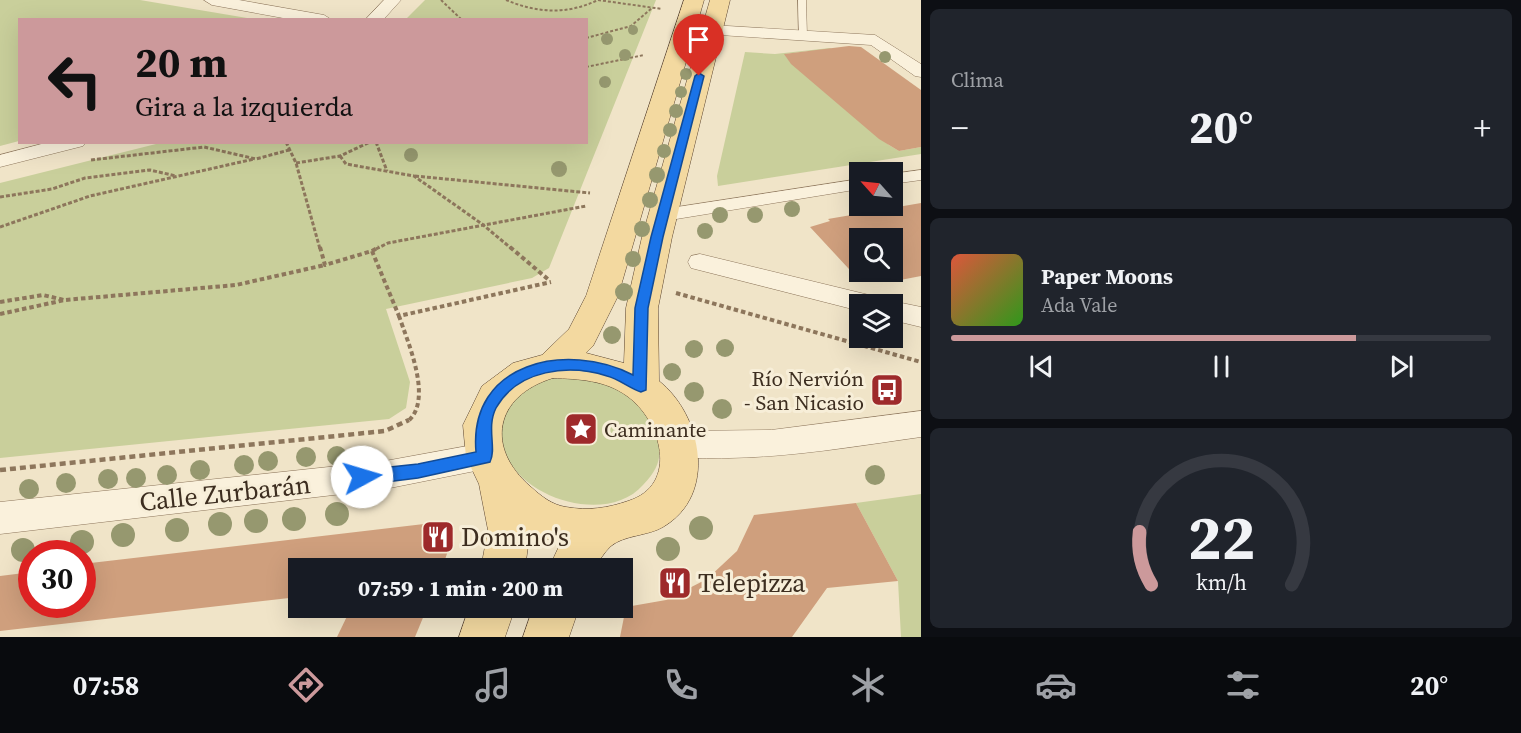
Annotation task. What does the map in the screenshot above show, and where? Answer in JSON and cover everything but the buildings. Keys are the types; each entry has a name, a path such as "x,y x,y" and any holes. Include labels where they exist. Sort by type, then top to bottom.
{"main road":[{"path":"553,365 581,337 602,296 694,0"},
{"path":"641,386 642,308 720,0"},
{"path":"491,472 517,505 541,519 568,528 597,531 628,525 654,511 672,490 681,466 681,444 672,420 659,402 641,386 614,372 583,365 553,365 526,373 504,387 489,407 482,431 491,472 509,530 505,558"},
{"path":"574,558 597,531"},
{"path":"482,637 489,618"},
{"path":"546,637 553,618"}],"street":[{"path":"212,0 313,18"},
{"path":"376,18 393,0"},
{"path":"711,30 875,40 921,72"},
{"path":"0,161 68,144"},
{"path":"903,177 921,175"},
{"path":"664,215 849,186"},
{"path":"700,262 849,299"},
{"path":"903,313 921,317"},
{"path":"681,444 714,446 784,443 921,424"},
{"name":"Calle Zurbarán","path":"0,518 385,475 491,472"}],"lane":[{"path":"802,0 803,37"}],"path":[{"path":"441,0 459,18"},
{"path":"506,0 539,10 562,12 585,8 598,0 662,9"},
{"path":"588,37 630,26 647,15 652,8"},
{"path":"588,67 644,55"},
{"path":"287,144 296,163 325,265"},
{"path":"296,163 340,156 366,144"},
{"path":"377,144 387,172"},
{"path":"130,156 204,147 256,159"},
{"path":"0,227 90,196 289,150"},
{"path":"340,156 346,164 414,176 590,193"},
{"path":"0,197 52,189 85,177 150,170 178,176"},
{"path":"399,316 551,282 482,224 414,176"},
{"path":"0,314 65,300 236,285 325,265 372,251 388,243 586,206"},
{"path":"0,470 385,430 404,424 416,412 420,389 399,316 372,251"},
{"path":"671,291 921,362"},
{"path":"0,302 43,295 65,300"}],"green space":[{"path":"0,0 140,0 247,18 18,18 18,141 0,146"},
{"path":"425,0 656,0 549,268 532,278 386,309 410,382 406,408 389,419 0,458 0,183 156,144 588,144 588,18 407,18"},
{"path":"830,48 835,52 814,55 809,51 785,54 889,145 899,151 921,147 921,154 870,162 849,162 849,165 718,186 717,176 745,52 775,54"},
{"path":"559,373 604,378 629,392 647,408 658,441 658,463 643,485 624,499 601,505 576,503 551,496 529,483 512,466 502,445 503,421 509,406 522,390"},
{"path":"921,494 921,637 901,637 898,581 856,503"}],"place":[{"name":"Río Nervión - San Nicasio","path":"887,390"},
{"name":"Caminante","path":"581,429"},
{"name":"Domino's","path":"438,537"},
{"name":"Telepizza","path":"675,583"}],"route":[{"path":"362,477 418,471 484,458 482,431 489,407 504,387 526,373 553,365 583,365 614,372 641,386 639,341 642,308 657,237 699,76"}]}
